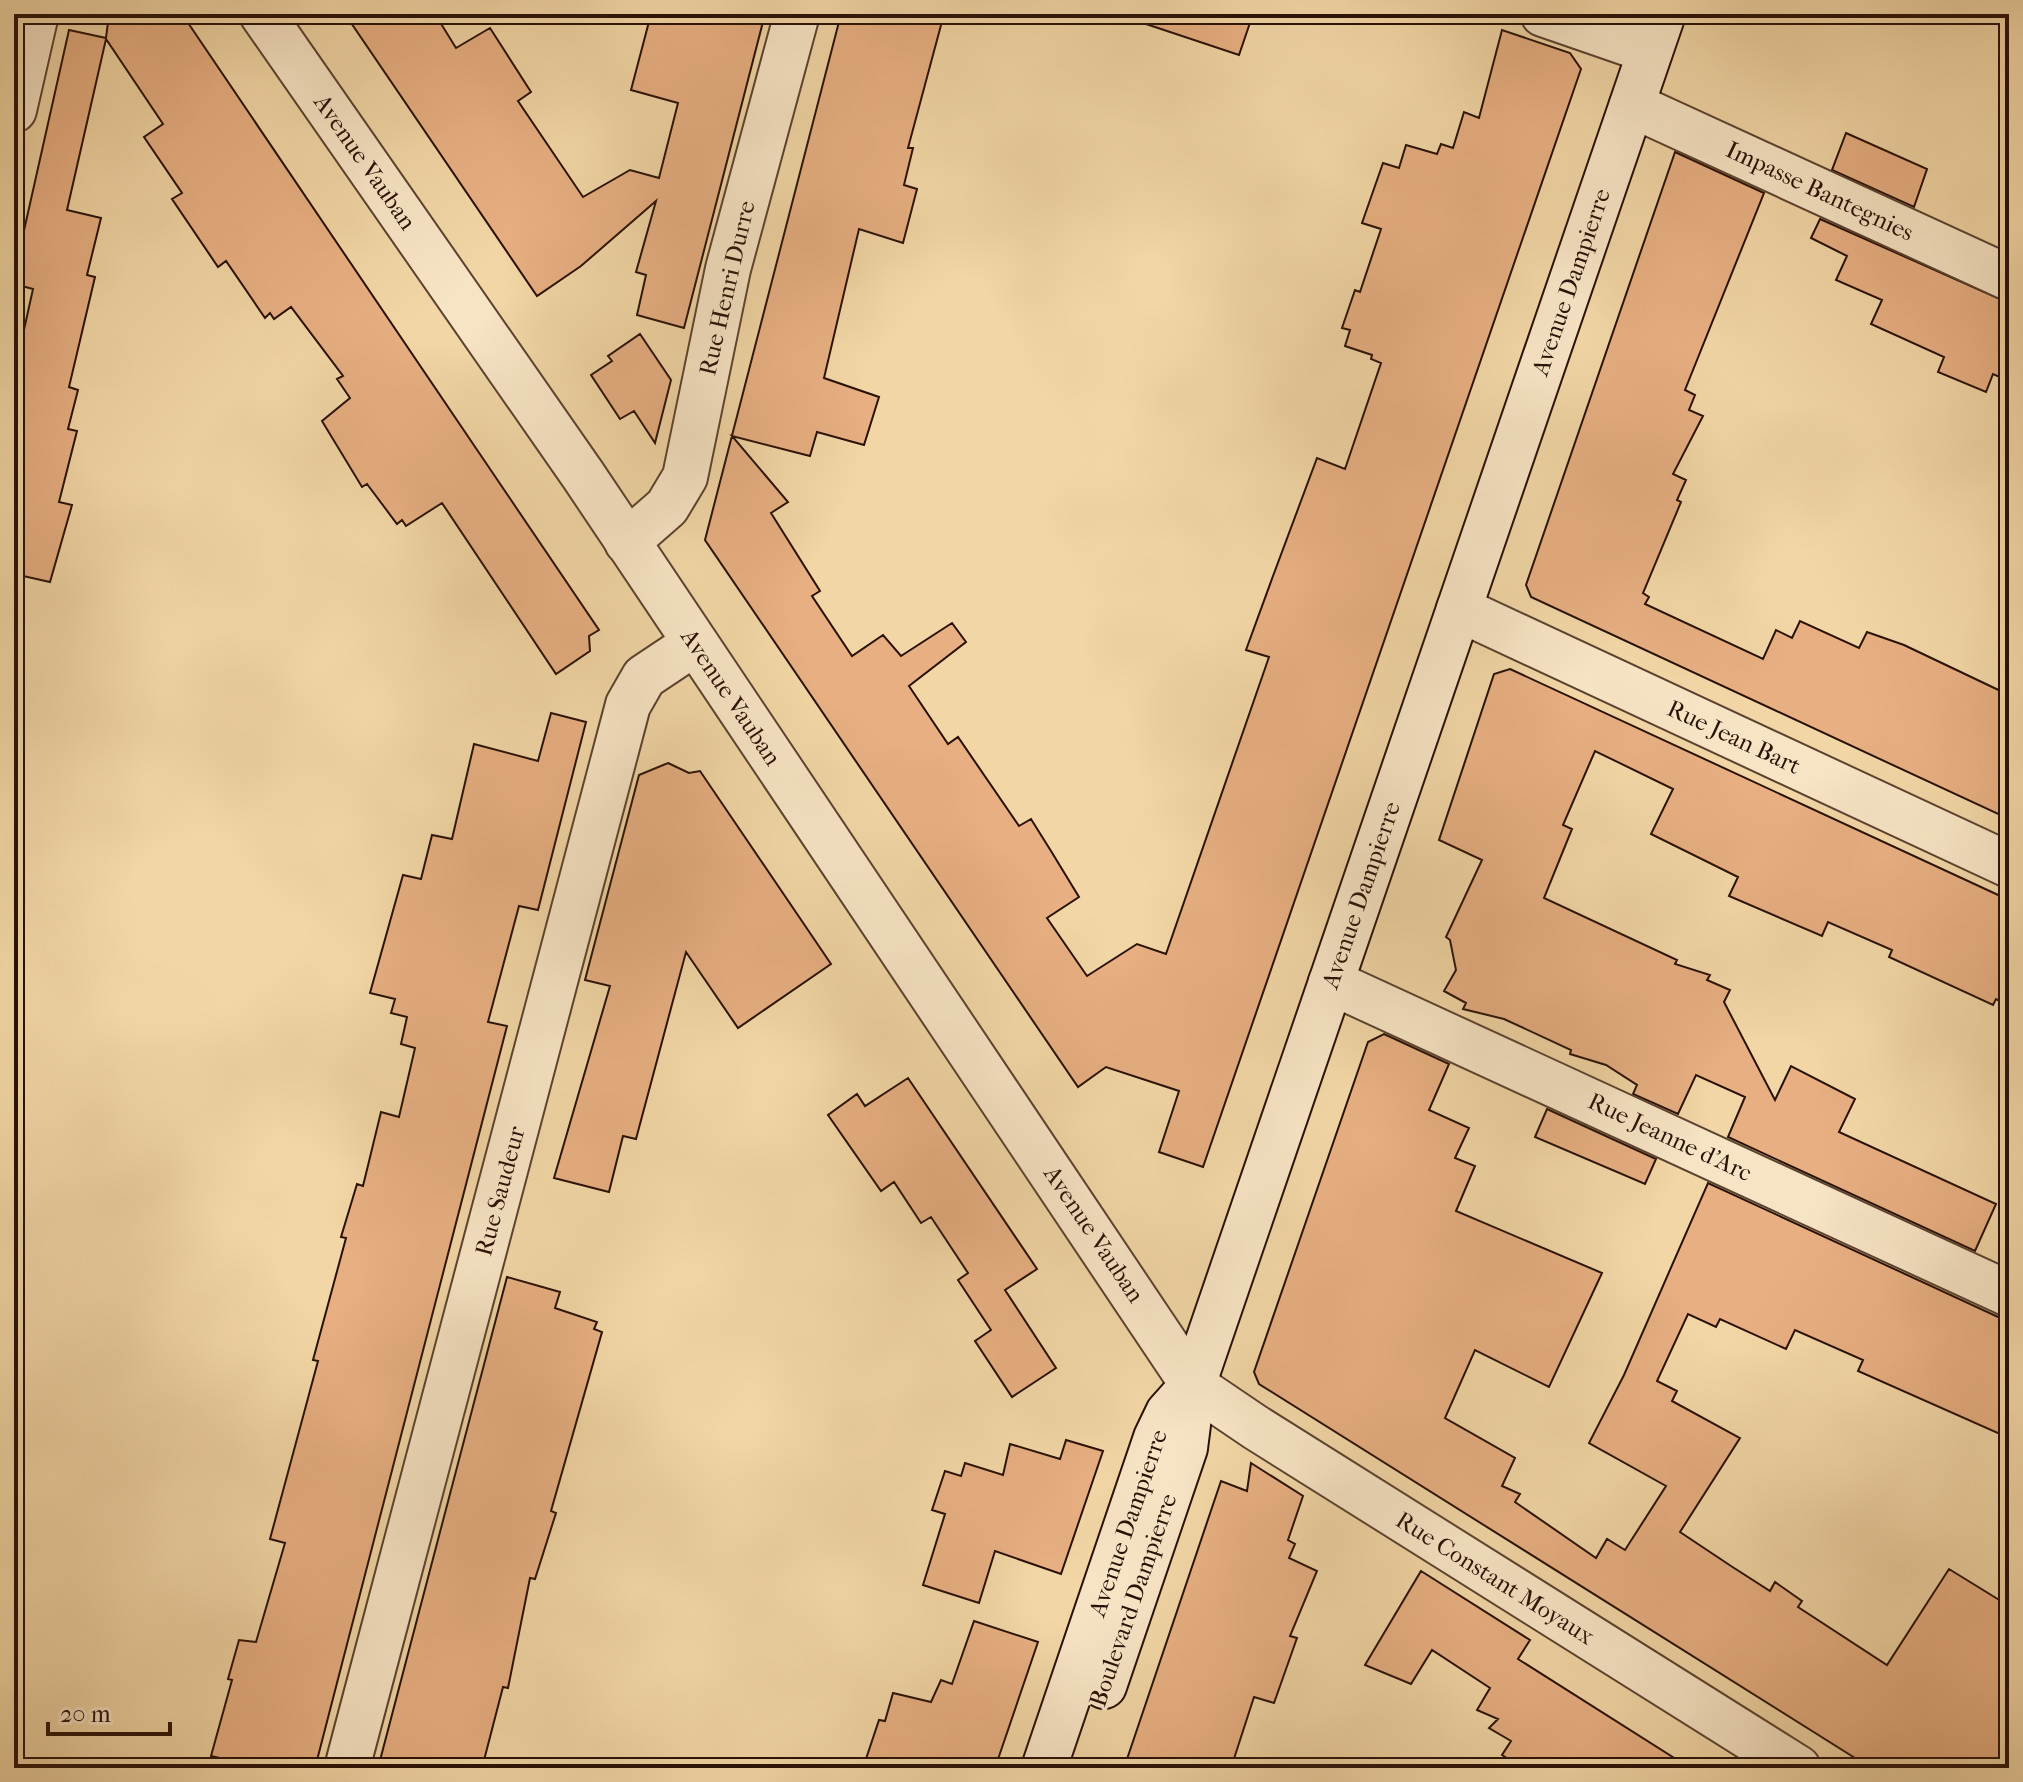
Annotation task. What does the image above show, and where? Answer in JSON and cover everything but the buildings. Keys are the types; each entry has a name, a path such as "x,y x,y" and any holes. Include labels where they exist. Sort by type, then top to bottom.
{"street":[{"path":"14,110 36,14"},
{"name":"Avenue Vauban","path":"262,14 627,542 1193,1385"},
{"name":"Rue Henri Durre","path":"627,542 667,507 685,477 728,269 797,14"},
{"path":"1543,14 1657,32"},
{"name":"Avenue Dampierre","path":"1044,1768 1156,1438 1168,1413 1193,1385 1657,32"},
{"name":"Impasse Bantegnies","path":"1632,105 2009,278"},
{"name":"Rue Jean Bart","path":"1459,609 2009,865"},
{"name":"Rue Saudeur","path":"347,1768 628,705 644,677 695,643"},
{"name":"Rue Jeanne d'Arc","path":"1331,982 2009,1294"},
{"name":"Boulevard Dampierre","path":"1075,1768 1185,1448 1193,1385"},
{"name":"Rue Constant Moyaux","path":"1193,1385 1798,1768"}]}
